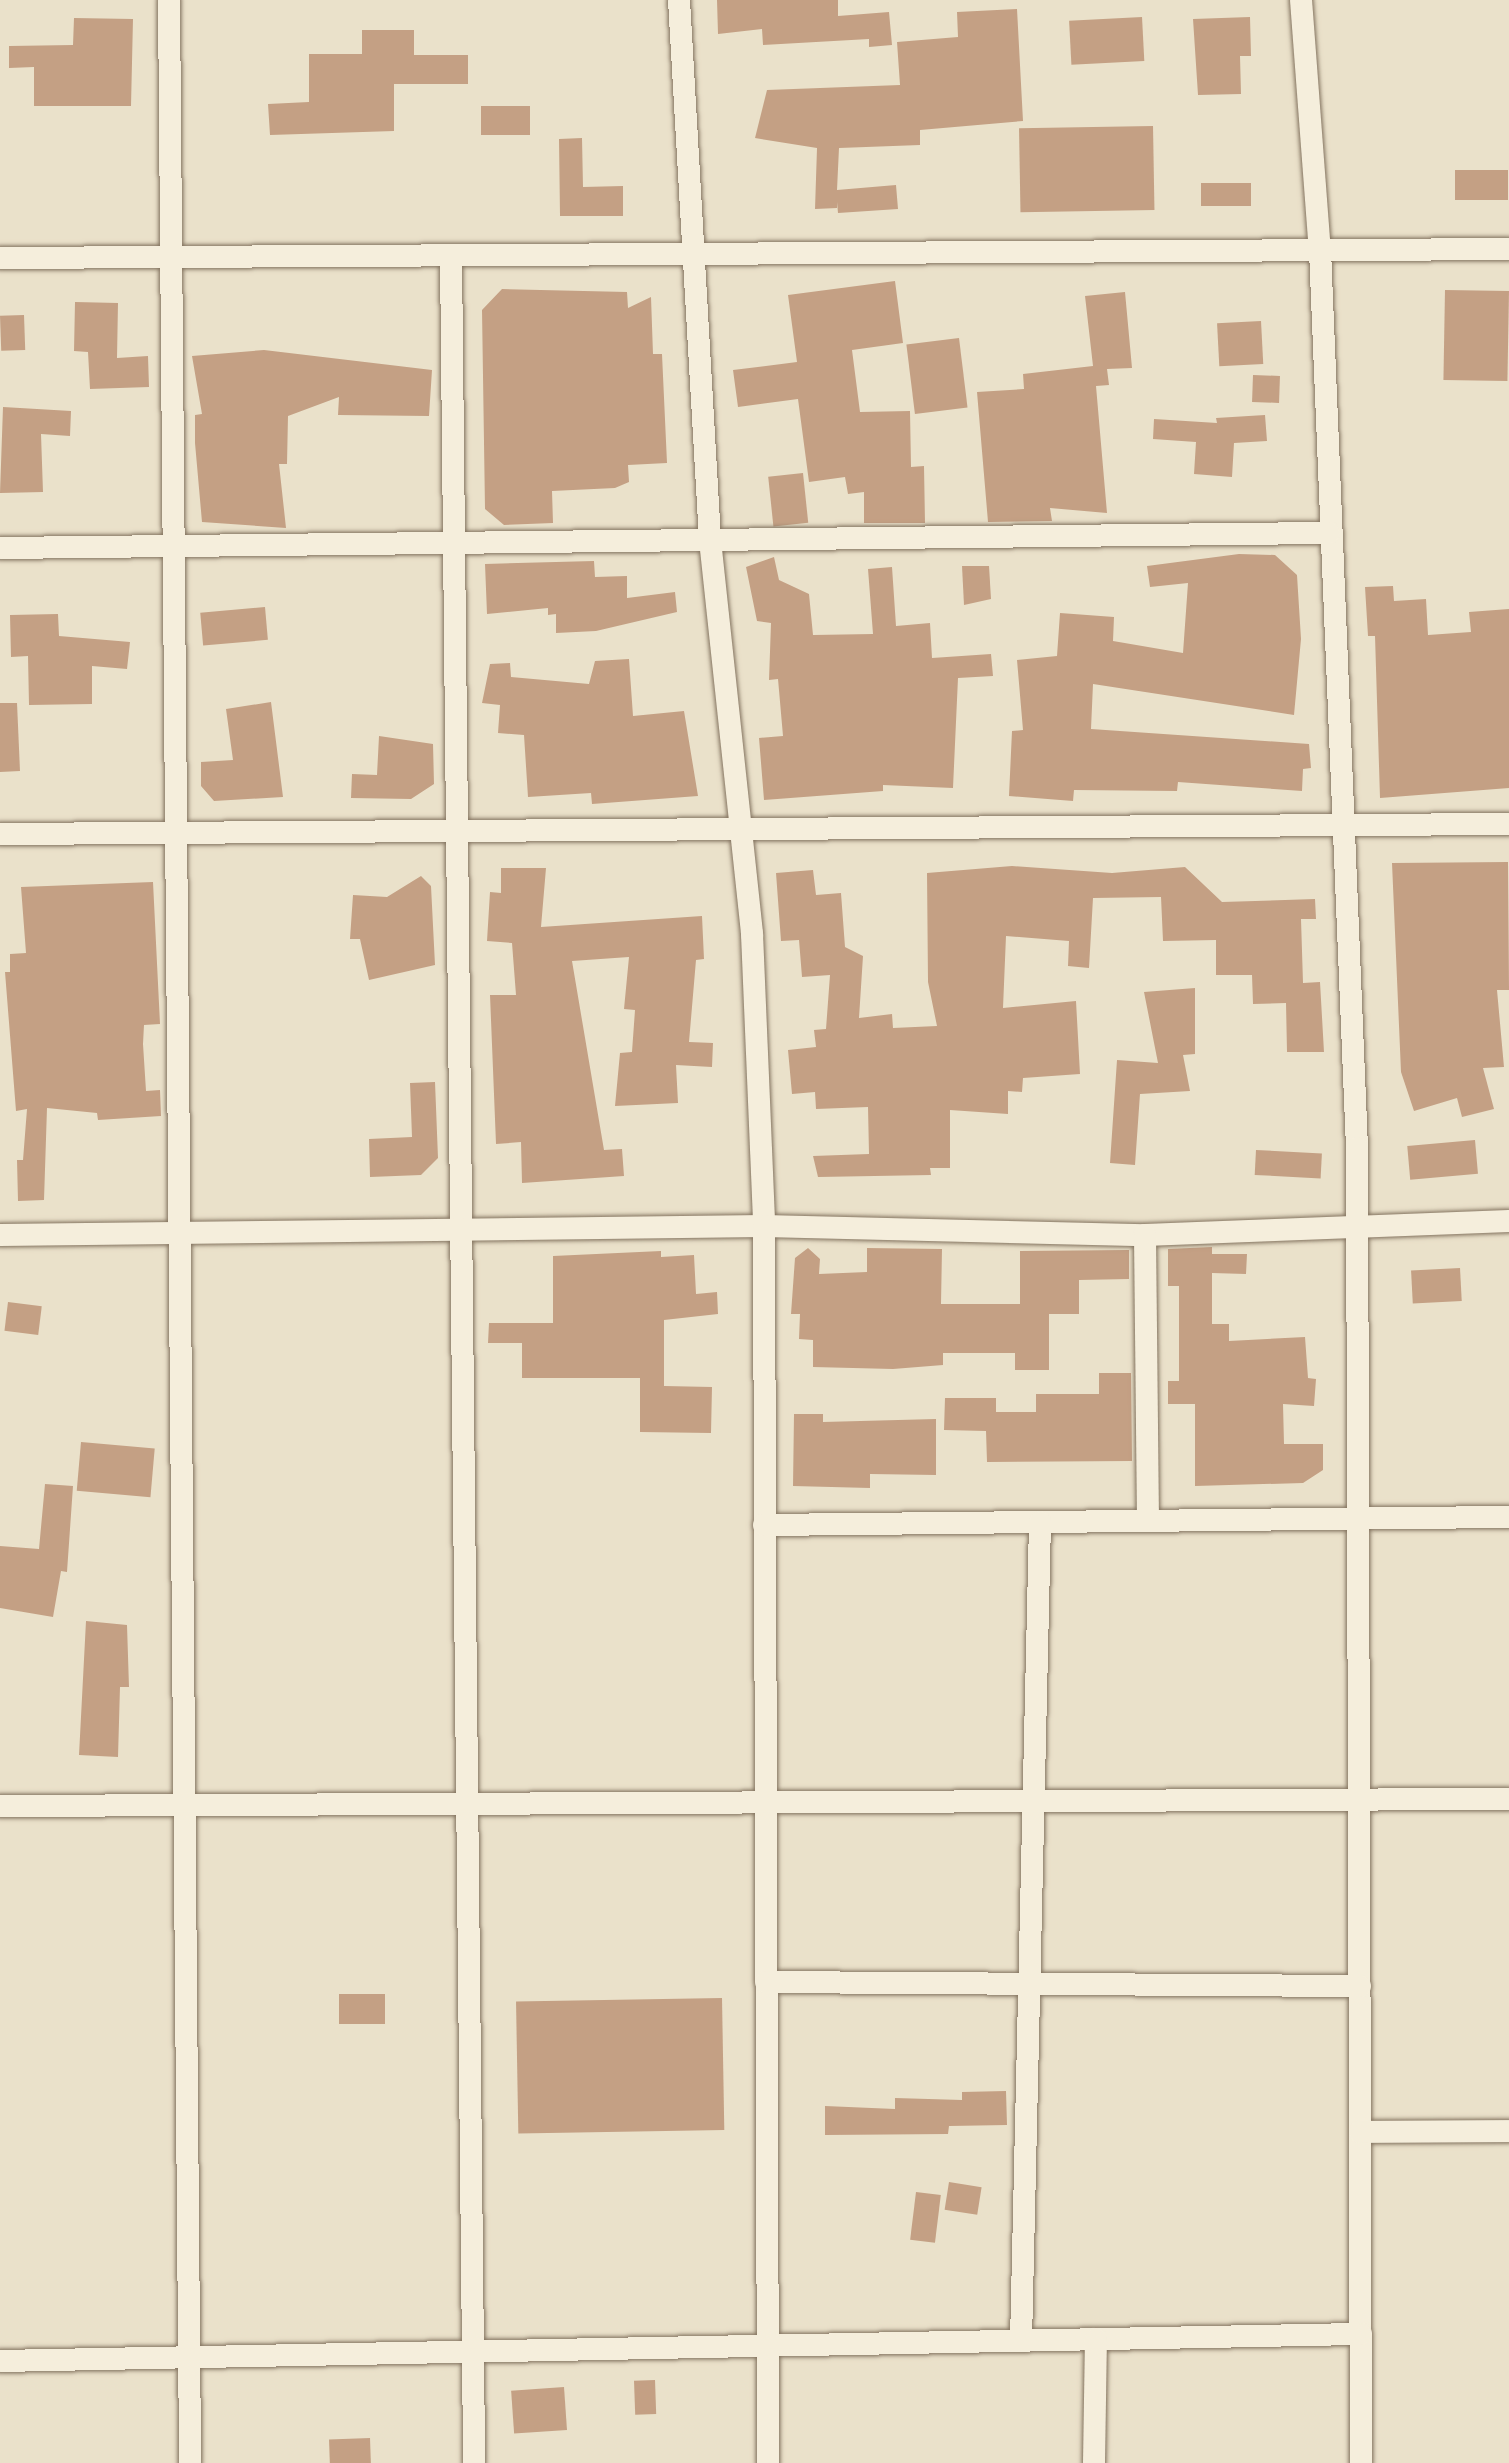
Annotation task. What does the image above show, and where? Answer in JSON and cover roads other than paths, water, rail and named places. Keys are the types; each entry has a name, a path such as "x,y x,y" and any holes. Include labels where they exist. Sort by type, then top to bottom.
{"street":[{"path":"169,0 190,2463"},
{"path":"679,0 689,254 710,540 752,934 764,1226 768,2463"},
{"path":"1301,0 1320,250 1358,1229 1361,2463"},
{"path":"0,258 1509,249"},
{"path":"451,255 474,2463"},
{"path":"0,548 1329,533"},
{"path":"0,834 1509,824"},
{"path":"0,1235 764,1226 1144,1235 1509,1221"},
{"path":"1144,1235 1148,1521"},
{"path":"764,1524 1509,1518"},
{"path":"1021,2341 1040,1522"},
{"path":"0,1806 1509,1800"},
{"path":"766,1982 1360,1986"},
{"path":"1360,2132 1509,2131"},
{"path":"0,2361 1361,2334"},
{"path":"1094,2463 1096,2340"}]}
